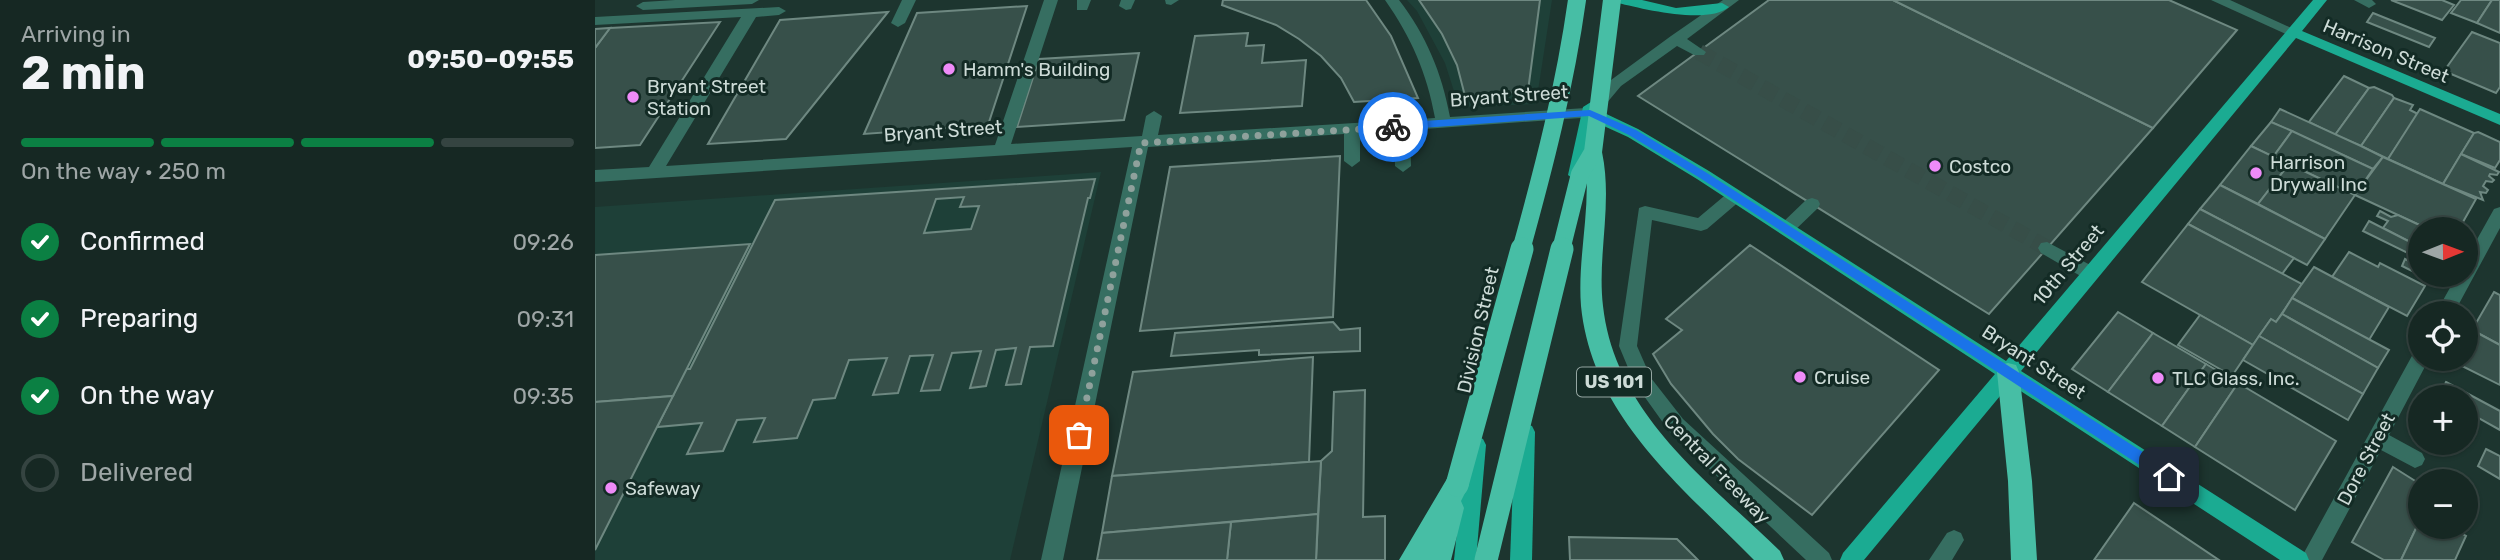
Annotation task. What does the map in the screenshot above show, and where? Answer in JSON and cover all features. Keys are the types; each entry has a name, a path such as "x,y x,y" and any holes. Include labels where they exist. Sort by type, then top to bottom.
{"highway":[{"path":"1438,560 1553,134 1568,63 1576,0"},
{"name":"Central Freeway","path":"1611,0 1593,152 1600,176 1592,261 1593,317 1609,372 1625,403 1650,437 1771,560"},
{"path":"1486,560 1580,174 1593,152"},
{"path":"2008,372 2021,492 2024,560"},
{"path":"1412,560 1457,485"}],"main road":[{"name":"Division Street","path":"1465,560 1478,429 1511,286 1556,114 1576,0"},
{"path":"1521,560 1524,438 1548,296 1590,113 1611,0"},
{"path":"1623,0 1676,12 1727,3"},
{"name":"10th Street","path":"1850,560 2320,0"},
{"name":"Harrison Street","path":"2293,32 2500,120"},
{"name":"Bryant Street","path":"1590,113 1633,133 1735,196 2298,560"}],"street":[{"path":"898,23 909,0"},
{"path":"1001,150 1051,0"},
{"path":"1392,0 1418,37 1431,68 1444,123"},
{"name":"Harrison Street","path":"2218,0 2293,32"},
{"path":"1590,113 1616,83 1727,3"},
{"path":"595,21 751,6"},
{"path":"654,172 751,6"},
{"path":"595,9 751,6 779,11"},
{"path":"1676,39 1699,52"},
{"name":"Bryant Street","path":"595,176 1590,113"},
{"path":"1052,560 1145,143 1154,116"},
{"path":"1402,126 1403,166"},
{"path":"1352,130 1352,161"},
{"path":"1735,196 1701,225 1645,212 1628,346 1643,382 1676,425 1821,560"},
{"path":"1786,229 1812,204"},
{"path":"2452,301 2500,213"},
{"path":"2047,248 2090,273"},
{"name":"Dore Street","path":"2311,560 2413,371"},
{"path":"2377,438 2415,458"},
{"path":"1940,560 1954,540"}],"shaded area":[{"path":"1407,0 1552,0 1536,104 1459,107 1445,63 1417,11"},
{"path":"1101,172 1010,560 595,560 595,207"}],"building":[{"path":"1223,0 1366,0 1391,36 1418,98 1354,102 1341,78 1321,56 1276,25 1222,5"},
{"path":"1419,0 1540,0 1528,91 1465,96 1457,65 1442,34"},
{"name":"Costco","path":"1769,0 1893,0 2153,128 1989,314 1638,96"},
{"path":"1893,0 2169,0 2237,30 2153,128"},
{"path":"2391,0 2442,0 2454,5 2442,20"},
{"path":"2461,0 2492,0 2477,23 2451,13"},
{"path":"2492,0 2500,0 2500,33 2477,23"},
{"name":"Hamm's Building","path":"1027,6 988,125 864,134 917,13"},
{"path":"888,12 786,139 708,144 780,20"},
{"path":"2373,13 2435,38 2429,47 2367,22"},
{"name":"Bryant Street Station","path":"720,22 640,145 595,148 595,48 610,28"},
{"path":"610,28 595,48 595,29"},
{"path":"2472,32 2500,43 2500,87 2496,93 2444,71"},
{"path":"1248,33 1246,46 1264,45 1262,63 1306,60 1302,106 1180,113 1195,36"},
{"path":"1139,53 1124,120 1017,127 1039,59"},
{"path":"2344,76 2369,88 2335,135 2309,122"},
{"path":"2374,87 2394,98 2361,146 2335,135 2369,88"},
{"path":"2394,98 2413,105 2410,110 2418,114 2388,159 2361,146"},
{"path":"2280,109 2383,157 2373,169 2271,122"},
{"path":"2420,109 2474,133 2443,184 2388,159"},
{"path":"2271,122 2292,131 2273,157 2251,146"},
{"path":"2292,131 2373,169 2355,195 2273,157"},
{"path":"2478,132 2500,142 2500,160 2495,168 2461,154 2474,133"},
{"name":"Harrison Drywall Inc","path":"2251,146 2289,164 2258,204 2220,185"},
{"path":"2461,154 2499,172 2497,175 2490,174 2494,180 2486,181 2483,186 2488,190 2486,193 2480,192 2483,200 2443,184"},
{"path":"1340,156 1333,317 1140,331 1170,167"},
{"path":"2383,157 2476,199 2466,217 2408,217 2408,220 2355,195"},
{"path":"2289,164 2355,195 2325,239 2258,204"},
{"path":"1095,179 1088,198 1053,346 1030,347 1021,384 1006,385 1016,348 996,350 986,386 970,388 981,351 952,353 940,390 921,391 933,355 910,356 898,393 873,395 887,358 849,360 835,398 813,400 797,438 754,442 765,418 737,420 723,451 687,454 702,423 657,427 686,369 690,369 775,200","holes":["964,197 960,207 979,206 971,229 924,233 936,199"]},
{"path":"2220,185 2325,239 2307,265 2200,209"},
{"path":"2200,209 2294,258 2282,274 2188,224"},
{"path":"2380,211 2391,217 2398,215 2408,220 2408,241 2383,228 2388,221 2377,216"},
{"path":"2369,221 2408,241 2408,253 2363,231"},
{"path":"2188,224 2302,284 2276,322 2271,319 2253,345 2142,282"},
{"path":"750,244 673,396 595,402 595,255"},
{"name":"Cruise","path":"1750,245 1939,370 1812,515 1738,459 1713,434 1671,384 1653,354 1682,330 1666,319"},
{"path":"2349,252 2378,267 2380,263 2408,277 2408,287 2424,287 2416,301 2408,301 2407,316 2332,277"},
{"path":"2405,259 2408,261 2408,269 2402,266"},
{"path":"2314,267 2389,307 2369,340 2292,298"},
{"path":"2494,292 2500,295 2500,345 2478,333 2478,320"},
{"path":"2292,298 2389,350 2378,368 2282,314"},
{"path":"2118,312 2153,333 2108,392 2072,369"},
{"path":"2282,314 2378,368 2363,394 2259,336 2271,319 2276,322"},
{"path":"2200,315 2253,345 2232,376 2178,345"},
{"path":"1333,322 1340,330 1360,328 1360,351 1259,355 1259,350 1171,356 1175,333"},
{"name":"TLC Glass, Inc.","path":"2153,333 2206,364 2162,426 2108,392"},
{"path":"2478,333 2500,345 2500,385 2472,371 2478,371"},
{"path":"2259,336 2363,394 2348,420 2243,360"},
{"path":"1313,357 1309,462 1112,476 1133,372"},
{"path":"2206,364 2238,383 2195,447 2162,426"},
{"path":"2238,383 2336,441 2295,510 2195,447"},
{"path":"1365,390 1363,517 1385,516 1385,560 1316,560 1321,461 1332,451 1334,392"},
{"name":"Safeway","path":"673,396 657,427 595,550 595,402"},
{"path":"2478,399 2500,411 2500,430 2478,418"},
{"path":"2486,449 2500,456 2500,479 2478,466"},
{"path":"1321,461 1318,514 1102,533 1112,476"},
{"path":"2393,467 2408,476 2408,539 2411,539 2401,560 2384,560 2352,542"},
{"path":"2134,503 2219,560 2094,560"},
{"path":"1318,514 1316,560 1227,560 1231,522"},
{"path":"1231,522 1227,560 1097,560 1102,533"},
{"path":"1569,537 1677,539 1698,560 1570,560"},
{"path":"2411,539 2465,539 2455,560 2401,560"}],"tunnel":[{"path":"1699,52 2047,248"}],"way so far":[{"path":"1079,435 1141,143 1393,127"}],"place":[{"name":"Hamm's Building","path":"949,69"},
{"name":"Bryant Street Station","path":"633,97"},
{"name":"Costco","path":"1935,166"},
{"name":"Harrison Drywall Inc","path":"2256,173"},
{"name":"Cruise","path":"1800,377"},
{"name":"TLC Glass, Inc.","path":"2158,378"},
{"name":"Safeway","path":"611,488"}],"route":[{"path":"1393,127 1590,113 1633,133 1703,175 2169,477"}]}
